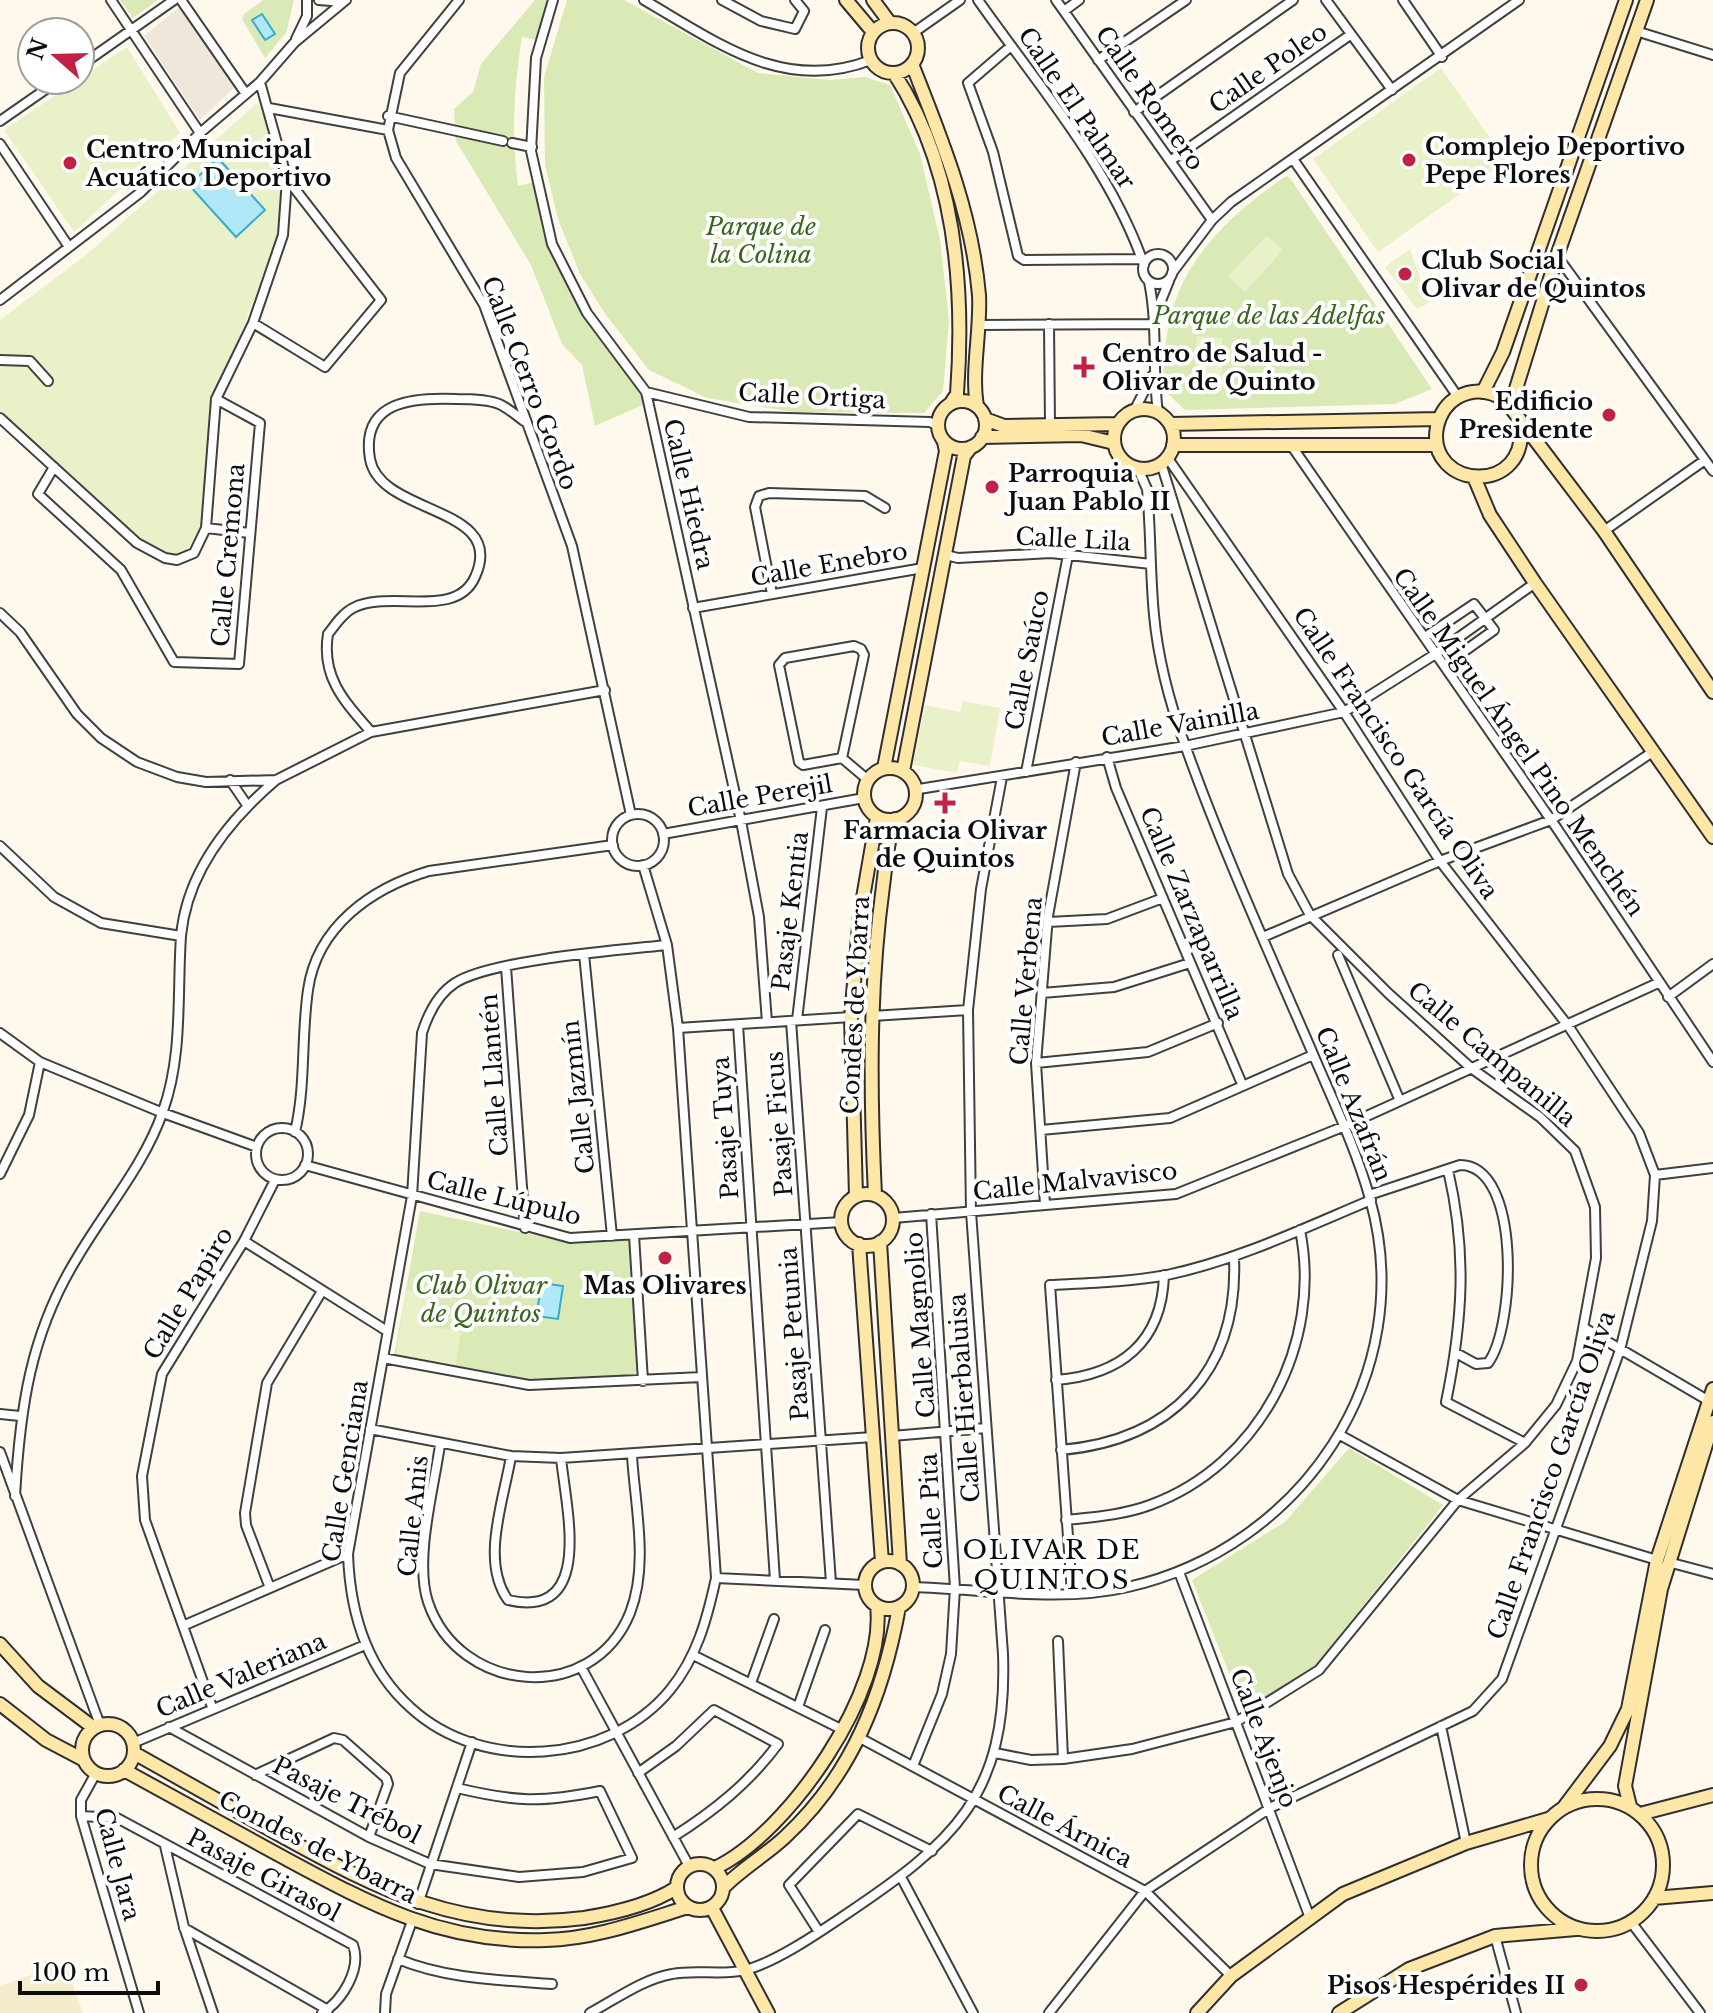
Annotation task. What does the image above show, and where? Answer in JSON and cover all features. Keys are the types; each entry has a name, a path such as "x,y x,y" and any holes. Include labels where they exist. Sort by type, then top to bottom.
{"main road":[{"path":"846,0 873,32"},
{"path":"873,0 890,23"},
{"path":"1483,392 1503,352 1626,0"},
{"path":"1511,405 1557,256 1647,0"},
{"path":"890,23 903,25 913,33 918,49 912,64 894,73 883,71 871,60 868,46 873,32 890,23"},
{"path":"912,64 957,176 965,209 980,325 977,406 985,419 1004,426 1118,424 1134,411 1158,413 1170,424 1439,419"},
{"path":"894,73 932,153 951,228 961,323 957,394 935,422 946,451 884,768 868,780 864,798 877,817 895,819 912,807 916,792 903,771 964,456 982,437 985,419"},
{"path":"1520,421 1522,435 1512,461 1502,471 1474,477 1451,467 1437,445 1439,419 1458,397 1483,392 1498,396 1511,405 1604,531 1713,692"},
{"path":"951,403 964,401 977,406"},
{"path":"1118,424 1114,443 1122,460 1138,469 1167,455 1291,445 1437,445"},
{"path":"1167,455 1170,424"},
{"path":"982,437 1081,435 1114,443"},
{"path":"944,442 957,449 971,447"},
{"path":"1474,477 1490,515 1535,583 1713,837"},
{"path":"884,768 903,771"},
{"name":"Condes de Ybarra","path":"856,1196 851,1017 860,915 877,817"},
{"name":"Condes de Ybarra","path":"875,1195 870,1108 872,1016 879,916 895,819"},
{"path":"875,1195 887,1203 893,1218 890,1231 880,1242 859,1244 847,1236 842,1222 845,1207 856,1196 875,1195"},
{"path":"880,1242 900,1564"},
{"path":"859,1244 882,1562"},
{"path":"1197,2013 1231,1976 1343,1894 1466,1843 1548,1819 1564,1807 1610,1746 1628,1709 1663,1561 1711,1395"},
{"path":"1339,2013 1409,1969 1495,1936 1578,1929 1596,1932 1631,1922 1654,1898 1662,1879 1663,1857 1657,1837 1635,1810 1625,1786 1663,1561 1713,1422"},
{"path":"715,1868 749,1845 799,1796 843,1730 866,1671 878,1618 877,1606 865,1585 870,1571 882,1562 900,1564 910,1573 913,1587 909,1599 899,1607 886,1669 860,1738 839,1773 803,1819 723,1888"},
{"path":"877,1606 899,1607"},
{"path":"0,1644 38,1686 97,1727 124,1730 133,1748 124,1770 111,1776 96,1773 84,1760 38,1735 0,1704"},
{"path":"84,1760 84,1742 97,1727"},
{"name":"Condes de Ybarra","path":"133,1748 337,1866 418,1904 474,1917 561,1921 616,1911 663,1896 676,1888"},
{"name":"Condes de Ybarra","path":"124,1770 357,1898 412,1921 470,1936 548,1940 603,1933 688,1907"},
{"path":"1564,1807 1597,1798 1635,1810 1713,1795"},
{"path":"1548,1819 1533,1845 1531,1878 1547,1910 1578,1929"},
{"path":"701,1864 715,1868 722,1877 719,1903 712,1908 688,1907 676,1888 679,1876 689,1866 701,1864"},
{"path":"1654,1898 1713,1893"},
{"path":"712,1908 768,2013"}],"street":[{"path":"111,0 200,133"},
{"path":"96,55 174,0"},
{"path":"181,0 246,94"},
{"path":"294,43 307,16 307,0"},
{"path":"319,0 345,1"},
{"name":"Calle Cerro Gordo","path":"459,0 400,73 388,116 388,130 396,158 484,305 572,546 631,815"},
{"name":"Calle Hiedra","path":"553,0 536,58 532,147 552,244 587,313 646,392 741,821 759,917 767,1022"},
{"path":"644,0 731,50 786,71 823,72 871,60"},
{"path":"722,0 761,21 795,29 804,11 795,0"},
{"path":"913,33 960,0"},
{"name":"Calle El Palmar","path":"978,0 1114,196 1137,241 1143,262"},
{"name":"Calle Romero","path":"1056,0 1212,220"},
{"path":"1064,11 1079,0"},
{"path":"1098,60 1186,0"},
{"path":"1134,112 1293,0"},
{"path":"1326,0 1392,90"},
{"path":"1403,0 1442,57"},
{"path":"1149,282 1163,284 1212,220 1293,159 1519,0"},
{"path":"0,300 141,192 200,133 260,82 294,43 345,1"},
{"path":"1636,31 1713,55"},
{"name":"Calle Poleo","path":"1170,161 1350,35"},
{"path":"1011,46 968,83 993,152 1018,256 1024,260 1143,262 1152,256 1166,257 1192,244"},
{"path":"0,418 137,543 165,558 177,560 194,553 206,528 216,399 253,323 283,235 287,179 260,82"},
{"path":"0,121 36,96"},
{"path":"269,108 388,130"},
{"path":"388,116 532,147"},
{"path":"0,144 69,247"},
{"path":"1293,159 1458,397"},
{"path":"253,323 325,367 381,300 287,179"},
{"name":"Calle El Palmar","path":"1137,241 1152,256"},
{"path":"1557,256 1713,471"},
{"path":"1155,321 1171,276 1172,264 1166,257"},
{"path":"1143,262 1155,321 1152,376 1158,413"},
{"path":"980,325 1155,321"},
{"path":"1049,324 1050,426"},
{"path":"0,360 30,361 48,381"},
{"path":"1134,411 1152,376"},
{"path":"497,403 508,396 512,387"},
{"name":"Calle Ortiga","path":"646,392 749,417 935,422"},
{"path":"371,732 341,697 328,675 328,634 353,608 387,599 447,600 461,596 477,575 480,556 471,531 454,519 400,497 375,472 370,441 376,424 386,409 419,397 497,403 527,422"},
{"name":"Calle Cremona","path":"54,467 38,494 121,570 174,662 239,664 260,423 216,399"},
{"name":"Calle Miguel Ángel Pino Menchén","path":"1291,445 1348,532 1437,653 1713,1062"},
{"name":"Calle Francisco García Oliva","path":"1049,2013 1145,1891 1270,1808 1473,1711 1502,1679 1620,1350 1652,1221 1655,1175 1639,1133 1569,1027 1440,861 1344,712 1167,455"},
{"name":"Calle Campanilla","path":"995,1753 1031,1760 1063,1759 1132,1749 1236,1722 1319,1670 1458,1500 1525,1443 1556,1405 1577,1361 1586,1329 1596,1258 1595,1207 1575,1151 1540,1117 1471,1068 1310,915 1288,874 1244,735 1167,455"},
{"path":"1604,531 1705,460"},
{"name":"Calle Azafrán","path":"913,1587 1072,1593 1126,1588 1179,1572 1230,1547 1264,1523 1303,1486 1340,1435 1366,1375 1378,1322 1381,1258 1370,1197 1345,1126 1185,746 1159,650 1147,489 1138,469"},
{"path":"772,594 755,507 759,496 769,493 865,496 885,508"},
{"path":"206,528 250,533"},
{"name":"Calle Lila","path":"946,555 1068,555 1151,564"},
{"name":"Calle Saúco","path":"1026,772 1068,555"},
{"name":"Calle Enebro","path":"693,608 923,568"},
{"name":"Calle Vainilla","path":"916,792 919,789 1244,735 1344,712 1437,653 1535,583"},
{"path":"1425,637 1474,604 1485,616 1494,630 1445,665"},
{"path":"0,613 20,632 77,714 101,738 137,762 177,777 276,780"},
{"path":"854,646 861,649 864,655 842,758 803,765 799,762 779,665 785,658 854,646"},
{"path":"15,1496 20,1416 32,1359 50,1307 163,1113 176,1046 185,911 220,835 247,805 276,780 371,732 605,690"},
{"path":"1263,937 1440,861 1551,820 1654,751"},
{"name":"Calle Zarzaparrilla","path":"1107,757 1116,788 1242,1084"},
{"path":"842,758 868,780"},
{"name":"Calle Verbena","path":"1045,1205 1036,1063 1048,922 1076,762"},
{"name":"Calle Hierbaluisa","path":"590,2013 641,1985 671,1974 745,1970 819,1932 901,1877 932,1851 975,1802 995,1753 1005,1687 971,1212 968,1010 981,889 1002,777"},
{"path":"230,780 247,805"},
{"name":"Calle Perejil","path":"663,834 864,798"},
{"name":"Pasaje Kentia","path":"794,1020 822,807"},
{"path":"631,815 655,820 663,834 657,857 643,865 627,863 613,845 614,830 631,815"},
{"path":"295,1132 272,1130 257,1147 258,1163 275,1180 289,1179 305,1165 308,1150 295,1132 304,1082 311,974 329,938 350,911 401,879 429,871 613,845"},
{"path":"0,846 54,897 101,923 181,936"},
{"name":"Calle Genciana","path":"643,865 667,945 678,1028 716,1578 706,1623 693,1655 670,1690 645,1714 616,1733 559,1750 499,1750 446,1731 412,1709 390,1684 365,1645 355,1615 348,1554 412,1196 422,1033 427,1017 455,983 506,967 667,945"},
{"path":"1048,922 1107,919 1163,898"},
{"name":"Calle Jazmín","path":"584,954 612,1236"},
{"path":"1338,955 1400,1101"},
{"path":"1042,993 1114,987 1190,963"},
{"path":"1668,997 1713,964"},
{"name":"Calle Llantén","path":"506,967 525,1228"},
{"name":"Calle Malvavisco","path":"893,1218 1176,1194 1345,1126 1569,1027 1658,983"},
{"path":"872,1016 968,1010"},
{"path":"678,1028 851,1017"},
{"name":"Pasaje Ficus","path":"794,1020 806,1224"},
{"path":"1036,1063 1148,1052 1218,1023"},
{"name":"Pasaje Tuya","path":"738,1025 775,1580"},
{"path":"0,1033 40,1062 163,1113 257,1147"},
{"path":"1041,1130 1170,1118 1313,1055"},
{"path":"0,1174 29,1115 40,1062"},
{"name":"Calle Lúpulo","path":"305,1165 525,1228 578,1239 842,1222"},
{"path":"1072,1593 1050,1285 1164,1275 1234,1257 1370,1197 1471,1165 1494,1183 1501,1199 1507,1272 1504,1325 1494,1354 1482,1366 1456,1353"},
{"path":"1655,1175 1713,1168"},
{"path":"1448,1170 1461,1252 1462,1300 1446,1402 1525,1443"},
{"name":"Calle Papiro","path":"212,1707 145,1520 142,1476 162,1374 244,1241 275,1180"},
{"name":"Calle Magnolio","path":"931,1214 948,1432"},
{"name":"Pasaje Petunia","path":"806,1224 831,1583"},
{"path":"1066,1520 1149,1505 1198,1480 1239,1447 1276,1395 1297,1342 1306,1282 1300,1230"},
{"path":"634,1235 643,1381"},
{"path":"244,1241 387,1331"},
{"path":"1061,1450 1114,1442 1148,1428 1195,1390 1225,1339 1233,1307 1234,1257"},
{"path":"1056,1380 1096,1375 1140,1345 1161,1307 1164,1275"},
{"path":"270,1588 246,1525 245,1513 267,1383 322,1291"},
{"path":"1586,1329 1620,1350 1711,1395"},
{"path":"383,1358 509,1383 544,1386 702,1377"},
{"path":"0,1414 20,1416"},
{"path":"892,1436 986,1428"},
{"path":"370,1429 440,1445 511,1456 561,1458 632,1456 873,1437"},
{"name":"Calle Pita","path":"913,1766 942,1694 951,1654 955,1588 948,1432"},
{"path":"1340,1435 1458,1500 1713,1574"},
{"name":"Calle Anis","path":"440,1445 423,1579 428,1602 438,1623 475,1662 498,1674 544,1679 581,1667 612,1642 629,1616 637,1590 640,1564 632,1456"},
{"path":"0,1452 97,1727"},
{"path":"511,1456 493,1563 498,1586 508,1600 527,1605 540,1603 556,1594 565,1582 568,1540 561,1458"},
{"path":"185,1625 348,1554"},
{"name":"Calle Ajenjo","path":"1179,1572 1310,1918"},
{"path":"716,1578 865,1585"},
{"path":"751,1683 765,1653 774,1619"},
{"path":"798,1707 825,1630"},
{"path":"1058,1641 1063,1759"},
{"name":"Calle Valeriana","path":"133,1748 212,1707 365,1645"},
{"path":"693,1655 843,1730"},
{"path":"581,1667 689,1866"},
{"path":"638,1773 676,1746 714,1710 778,1744 757,1772 716,1809 673,1837"},
{"path":"1441,1726 1466,1843"},
{"name":"Pasaje Trébol","path":"169,1727 369,1837 430,1864 519,1877 583,1872 632,1858 600,1791 546,1801 520,1802 457,1788"},
{"path":"255,1775 334,1738 343,1740 386,1778 388,1784 369,1837"},
{"name":"Calle Árnica","path":"860,1738 1145,1891 1231,1976"},
{"path":"418,1904 472,1742"},
{"name":"Calle Jara","path":"96,1773 81,1800 81,1816 139,2013"},
{"path":"819,1932 789,1885 858,1814 932,1851"},
{"name":"Pasaje Girasol","path":"81,1816 117,1818 353,1945 356,1953 346,1989 341,2000 325,2011"},
{"path":"165,1846 184,1927 213,2013"},
{"path":"901,1877 973,2013"},
{"path":"385,2013 386,1994 412,1921"},
{"path":"1631,1922 1700,2013"},
{"path":"184,1927 325,2011"},
{"path":"1495,1936 1516,2013"},
{"path":"398,1959 416,1967 479,1979 552,1984"}],"shaded area":[{"path":"182,5 238,84 200,120 144,36"},
{"path":"65,1963 83,2013 0,2013 0,1986"}],"green space":[{"path":"120,0 158,0 133,18"},
{"path":"263,0 294,0 286,33 265,58 242,19"},
{"path":"535,0 553,0 541,41 522,37 514,111 518,186 538,181 552,245 587,313 646,392 647,403 595,426 582,365 562,344 531,265 456,141 454,109 473,92 481,64"},
{"name":"Parque de la Colina","path":"567,0 624,0 758,73 830,80 865,77 890,85 920,154 940,240 949,321 943,391 924,413 793,412 707,398 649,370 606,315 580,274 558,219 545,165 544,77"},
{"path":"127,47 180,133 74,232 4,130 54,96 96,96 96,68"},
{"name":"Complejo Deportivo Pepe Flores","path":"1441,68 1506,161 1378,252 1313,159"},
{"path":"256,104 263,106 282,181 279,233 216,399 206,528 177,560 137,543 54,467 0,411 0,320 86,255"},
{"name":"Parque de las Adelfas","path":"1286,176 1432,389 1395,404 1185,410 1165,391 1169,324 1188,273 1221,230"},
{"path":"1267,235 1283,250 1245,292 1228,276"},
{"name":"Club Social Olivar de Quintos","path":"1410,249 1429,303 1417,309 1385,267"},
{"path":"1197,336 1222,338 1222,391 1194,393"},
{"path":"963,701 1000,708 990,766 960,761 957,773 913,765 925,705 960,712"},
{"name":"Club Olivar de Quintos","path":"420,1211 576,1244 631,1239 639,1376 530,1381 394,1357"},
{"path":"406,1290 436,1297 431,1327 461,1332 455,1366 396,1356"},
{"path":"1349,1448 1443,1505 1316,1665 1244,1711 1192,1580 1285,1522"}],"water":[{"path":"262,14 275,34 265,40 252,20"},
{"path":"218,158 265,210 236,237 189,185"},
{"path":"542,1283 563,1286 558,1319 536,1316"}],"place":[{"name":"Complejo Deportivo Pepe Flores","path":"1409,160"},
{"name":"Centro Municipal Acuático Deportivo","path":"70,163"},
{"name":"Club Social Olivar de Quintos","path":"1405,274"},
{"name":"Centro de Salud - Olivar de Quinto","path":"1084,367"},
{"name":"Edificio Presidente","path":"1609,415"},
{"name":"Parroquia Juan Pablo II","path":"992,487"},
{"name":"Farmacia Olivar de Quintos","path":"945,803"},
{"name":"Mas Olivares","path":"665,1258"},
{"name":"Pisos Hespérides II","path":"1581,1985"}],"district":[{"name":"OLIVAR DE QUINTOS","path":"1052,1565"}]}
